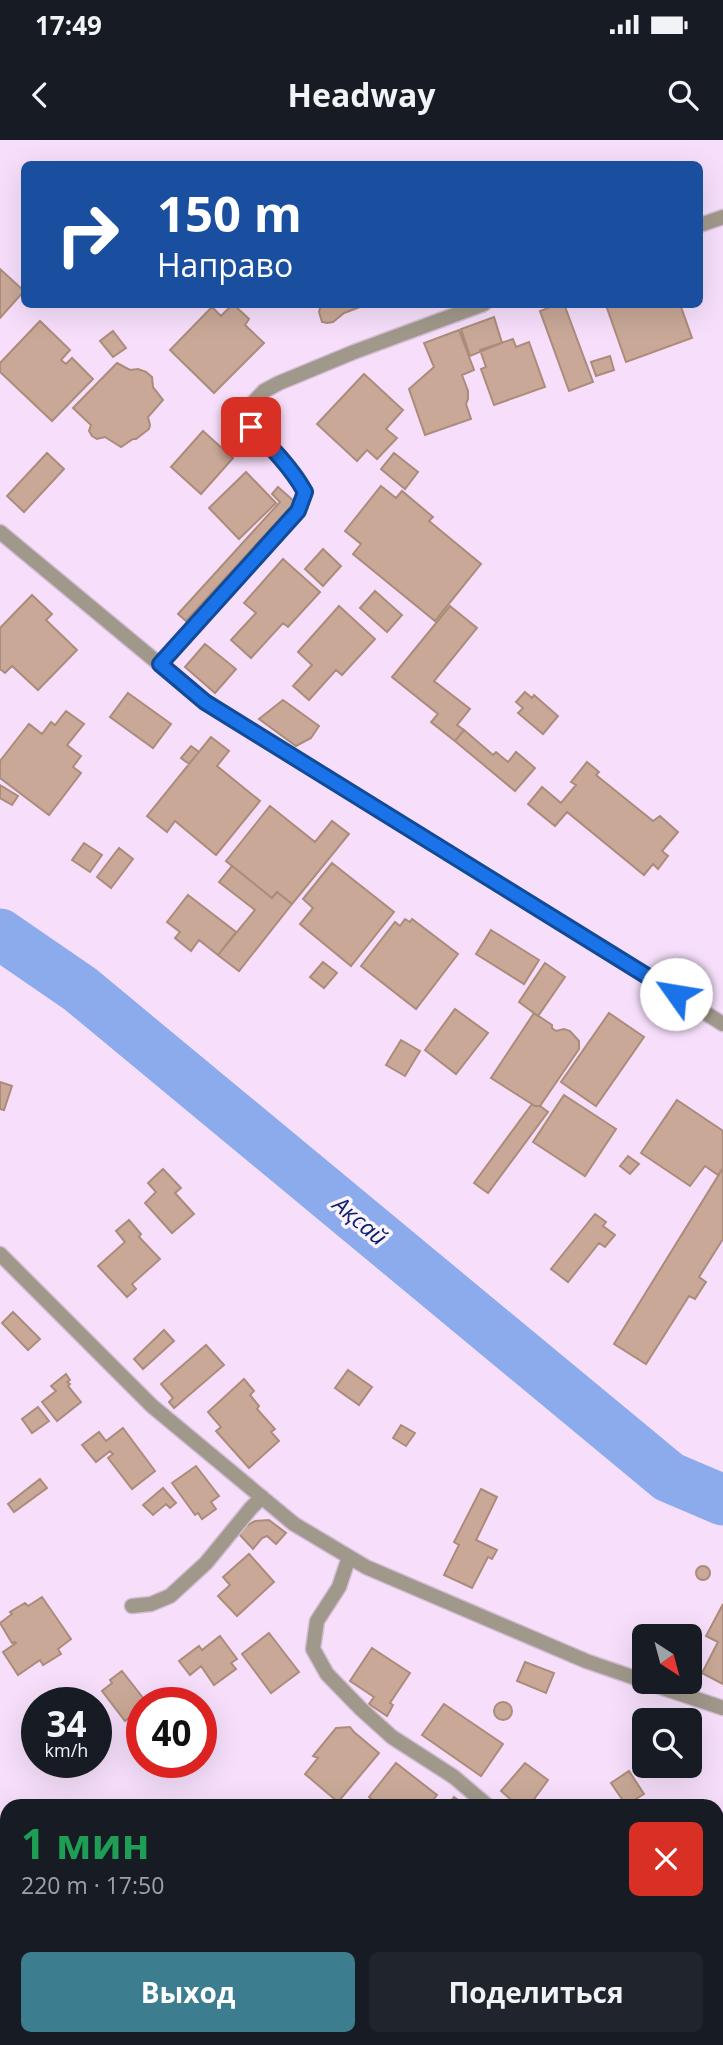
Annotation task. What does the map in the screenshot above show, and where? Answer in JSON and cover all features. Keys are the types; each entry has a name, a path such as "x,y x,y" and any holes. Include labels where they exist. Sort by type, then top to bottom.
{"street":[{"path":"703,224 723,217"},
{"path":"160,664 298,511 305,492 279,456 251,427 249,407 264,391 279,383 473,308"},
{"path":"0,532 205,702 723,1024"},
{"path":"0,1254 152,1406 294,1524 366,1567 586,1661 632,1677"},
{"path":"132,1606 152,1604 170,1596 206,1563 262,1497"},
{"path":"349,1557 339,1587 317,1621 313,1649 327,1674 361,1709 393,1737 454,1777 480,1799"},
{"path":"683,1694 723,1708"}],"building":[{"path":"0,269 21,288 21,294 0,318"},
{"path":"211,308 221,316 229,308 237,308 249,319 245,325 264,343 214,393 170,350"},
{"path":"320,308 357,308 327,323 322,322"},
{"path":"565,308 593,382 569,391 540,311"},
{"path":"607,308 681,308 692,338 626,362"},
{"path":"494,317 502,343 470,356 461,329"},
{"path":"40,321 70,350 61,360 66,364 72,358 93,379 52,421 0,372 0,363"},
{"path":"459,330 474,370 462,375 468,391 466,404 471,419 425,435 409,389 434,367 424,343"},
{"path":"113,331 126,348 113,357 100,341"},
{"path":"513,339 516,347 529,342 545,387 494,405 481,369 486,367 480,350"},
{"path":"610,356 614,370 596,376 591,362"},
{"path":"117,363 130,370 146,372 152,377 153,387 163,400 148,417 149,429 121,447 105,437 97,439 92,436 89,431 91,425 73,408"},
{"path":"364,374 403,410 386,429 397,438 377,459 367,450 357,461 317,424"},
{"path":"203,431 233,458 201,494 171,467"},
{"path":"47,453 64,469 24,512 7,496"},
{"path":"394,453 418,472 405,489 381,469"},
{"path":"246,472 276,503 239,539 209,508"},
{"path":"381,486 396,498 402,491 433,517 429,521 481,564 435,621 353,554 361,544 345,531"},
{"path":"278,487 295,502 186,621 178,614 280,502 272,494"},
{"path":"323,549 341,566 323,586 305,569"},
{"path":"283,559 320,592 288,627 283,623 251,658 231,640 256,613 244,603"},
{"path":"375,591 402,615 387,632 360,608"},
{"path":"32,595 52,614 46,620 77,650 38,690 12,666 5,673 0,669 0,628"},
{"path":"339,606 375,639 342,675 336,670 309,700 293,686 312,665 298,652"},
{"path":"450,606 477,628 434,681 470,709 457,725 464,730 455,741 431,722 438,714 392,677"},
{"path":"205,644 236,669 215,693 185,667"},
{"path":"525,692 532,698 534,695 558,716 543,734 518,713 523,708 516,702"},
{"path":"128,693 171,724 153,748 110,717"},
{"path":"283,700 319,726 311,738 296,746 259,719"},
{"path":"66,711 84,724 67,745 81,756 73,767 81,773 49,815 0,778 0,761 29,724 42,734 51,722 55,725"},
{"path":"464,730 493,755 496,752 508,762 516,752 535,768 515,791 455,741"},
{"path":"211,737 229,751 217,766 260,801 216,855 175,821 167,832 147,816"},
{"path":"191,746 199,752 189,764 181,758"},
{"path":"587,762 599,772 596,775 653,821 660,816 678,832 662,851 668,856 658,869 653,864 644,875 567,812 555,826 528,804 542,787 561,803 576,785 571,782"},
{"path":"0,785 18,796 12,805 0,798"},
{"path":"270,806 315,842 332,821 349,834 292,904 277,892 272,898 226,861"},
{"path":"84,843 102,855 90,872 72,860"},
{"path":"119,848 133,859 111,888 97,877"},
{"path":"332,863 394,912 351,966 300,924 313,908 303,899"},
{"path":"232,866 272,898 277,892 292,904 239,971 218,955 255,910 219,882"},
{"path":"188,895 236,932 218,955 199,940 191,951 175,938 180,932 167,922"},
{"path":"405,919 410,922 412,919 458,954 416,1009 361,966 395,922 400,926"},
{"path":"491,930 539,960 524,984 476,954"},
{"path":"323,962 337,973 324,988 310,977"},
{"path":"545,963 565,977 538,1016 519,1002"},
{"path":"455,1009 488,1033 456,1074 425,1050"},
{"path":"534,1013 552,1025 556,1031 570,1031 579,1041 579,1049 540,1106 535,1106 491,1078"},
{"path":"609,1013 644,1037 596,1106 561,1082"},
{"path":"401,1040 420,1051 405,1076 386,1065"},
{"path":"0,1082 12,1086 4,1110 0,1109"},
{"path":"564,1095 616,1129 585,1176 533,1142"},
{"path":"677,1100 723,1131 723,1168 718,1175 705,1166 690,1186 641,1153"},
{"path":"532,1104 548,1112 488,1193 474,1183"},
{"path":"628,1156 639,1164 630,1174 620,1166"},
{"path":"723,1168 723,1239 699,1277 706,1282 695,1299 689,1296 646,1364 614,1344"},
{"path":"163,1169 181,1188 175,1193 194,1214 172,1233 145,1203 156,1192 148,1183"},
{"path":"595,1214 606,1222 603,1226 615,1235 605,1247 599,1243 568,1282 551,1269"},
{"path":"129,1220 141,1234 139,1237 160,1259 132,1284 136,1289 127,1297 98,1266 125,1242 116,1231"},
{"path":"13,1312 40,1339 28,1350 2,1323"},
{"path":"164,1330 174,1341 143,1369 134,1359"},
{"path":"206,1345 224,1365 174,1408 169,1402 173,1398 161,1384"},
{"path":"348,1370 372,1387 359,1405 335,1388"},
{"path":"66,1374 70,1380 67,1382 70,1384 68,1386 81,1402 57,1421 42,1402 56,1391 51,1386"},
{"path":"244,1379 254,1391 250,1395 259,1406 257,1409 275,1429 271,1432 279,1441 249,1468 216,1431 221,1427 208,1412"},
{"path":"38,1407 49,1421 32,1433 22,1419"},
{"path":"401,1425 415,1433 406,1446 393,1438"},
{"path":"123,1428 155,1471 132,1489 108,1458 113,1454 110,1451 96,1462 82,1445 99,1432 106,1441"},
{"path":"196,1466 219,1496 211,1502 216,1509 202,1519 198,1513 195,1515 172,1483"},
{"path":"40,1479 47,1488 14,1512 8,1504"},
{"path":"163,1488 176,1503 170,1508 166,1504 153,1515 143,1505"},
{"path":"481,1489 497,1497 476,1540 497,1550 492,1559 488,1557 472,1588 444,1575 459,1545 454,1542"},
{"path":"269,1520 286,1533 276,1544 267,1536 262,1538 253,1549 239,1534 241,1529 255,1521"},
{"path":"249,1554 274,1582 237,1616 218,1596 230,1585 223,1577"},
{"path":"703,1566 708,1568 708,1578 703,1580 698,1578 696,1573 698,1568"},
{"path":"42,1597 71,1639 58,1649 61,1654 43,1665 40,1660 18,1675 3,1652 16,1643 12,1643 0,1623 12,1614 10,1612 25,1603 28,1606"},
{"path":"723,1604 723,1684 702,1673 718,1642 706,1636"},
{"path":"269,1633 299,1672 271,1693 242,1654"},
{"path":"220,1636 237,1659 231,1663 236,1669 214,1685 201,1666 190,1675 179,1661 199,1646 202,1650"},
{"path":"372,1648 410,1673 390,1703 393,1705 387,1716 369,1704 374,1697 350,1681"},
{"path":"525,1662 554,1673 546,1693 517,1681"},
{"path":"122,1671 134,1687 126,1687 125,1721 112,1704 112,1687 107,1687 112,1683 110,1680"},
{"path":"503,1702 509,1705 512,1711 509,1717 503,1720 497,1717 494,1711 497,1705"},
{"path":"444,1704 503,1744 481,1776 422,1735"},
{"path":"350,1727 379,1753 341,1799 334,1799 305,1774 318,1758 313,1756 336,1728"},
{"path":"396,1763 437,1795 434,1799 369,1797"},
{"path":"525,1763 548,1780 534,1799 510,1799 501,1791"},
{"path":"629,1771 644,1794 636,1799 622,1799 611,1783"}],"waterway":[{"name":"Ақсай","path":"0,934 80,989 669,1477 723,1500"}],"route":[{"path":"251,427 298,479 305,492 298,511 160,664 205,702 676,994"}]}
